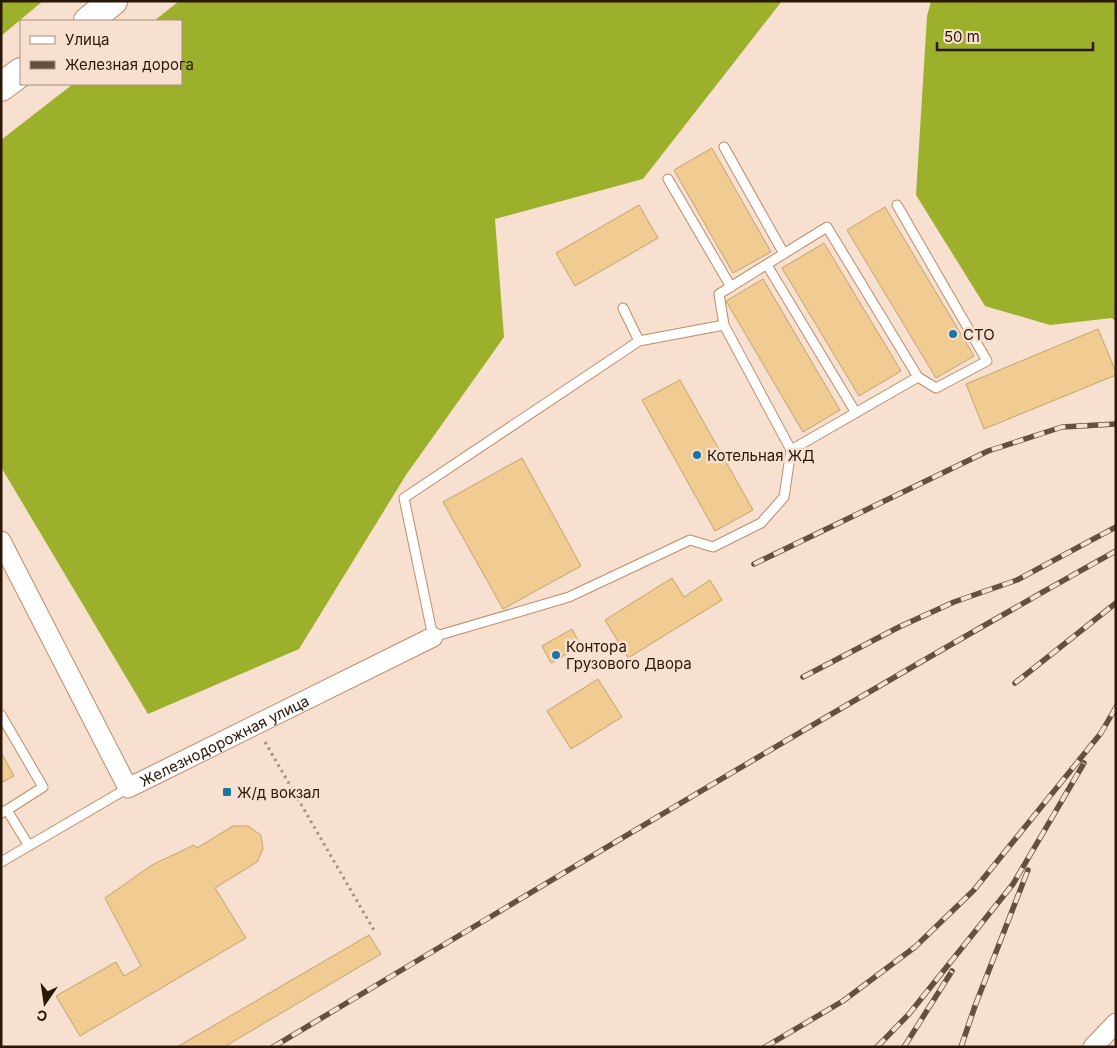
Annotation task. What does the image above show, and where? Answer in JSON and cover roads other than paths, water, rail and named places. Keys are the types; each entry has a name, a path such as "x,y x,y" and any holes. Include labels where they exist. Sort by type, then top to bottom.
{"main road":[{"path":"89,20 113,1"},
{"path":"1,87 20,73"}],"street":[{"name":"Железнодорожная улица","path":"1,541 128,788 433,637"},
{"path":"1093,1047 1116,1023"}],"lane":[{"path":"724,147 784,254"},
{"path":"668,179 731,287"},
{"path":"724,325 639,342 404,498 433,637 569,597 690,540 713,547 761,523 784,497 791,450 724,325 719,294 827,227 918,377 936,388 987,361 897,205"},
{"path":"767,265 856,413"},
{"path":"623,308 639,342"},
{"path":"791,450 918,377"},
{"path":"1,715 43,787 4,811 29,846"},
{"path":"1,862 128,788"}],"railway":[{"path":"754,564 988,451 1062,427 1116,424"},
{"path":"803,677 899,627 954,602 1017,580 1116,527"},
{"path":"273,1047 903,672 1116,551"},
{"path":"1015,683 1116,603"},
{"path":"765,1047 843,1001 915,947 974,890 1101,733 1116,707"},
{"path":"877,1047 909,1014 1013,884 1084,763"},
{"path":"961,1047 1028,870"},
{"path":"904,1047 952,971"}],"place":[{"name":"СТО","path":"953,334"},
{"name":"Котельная ЖД","path":"697,455"},
{"name":"Контора Грузового Двора","path":"556,655"},
{"name":"Ж/д вокзал","path":"227,792"}]}
